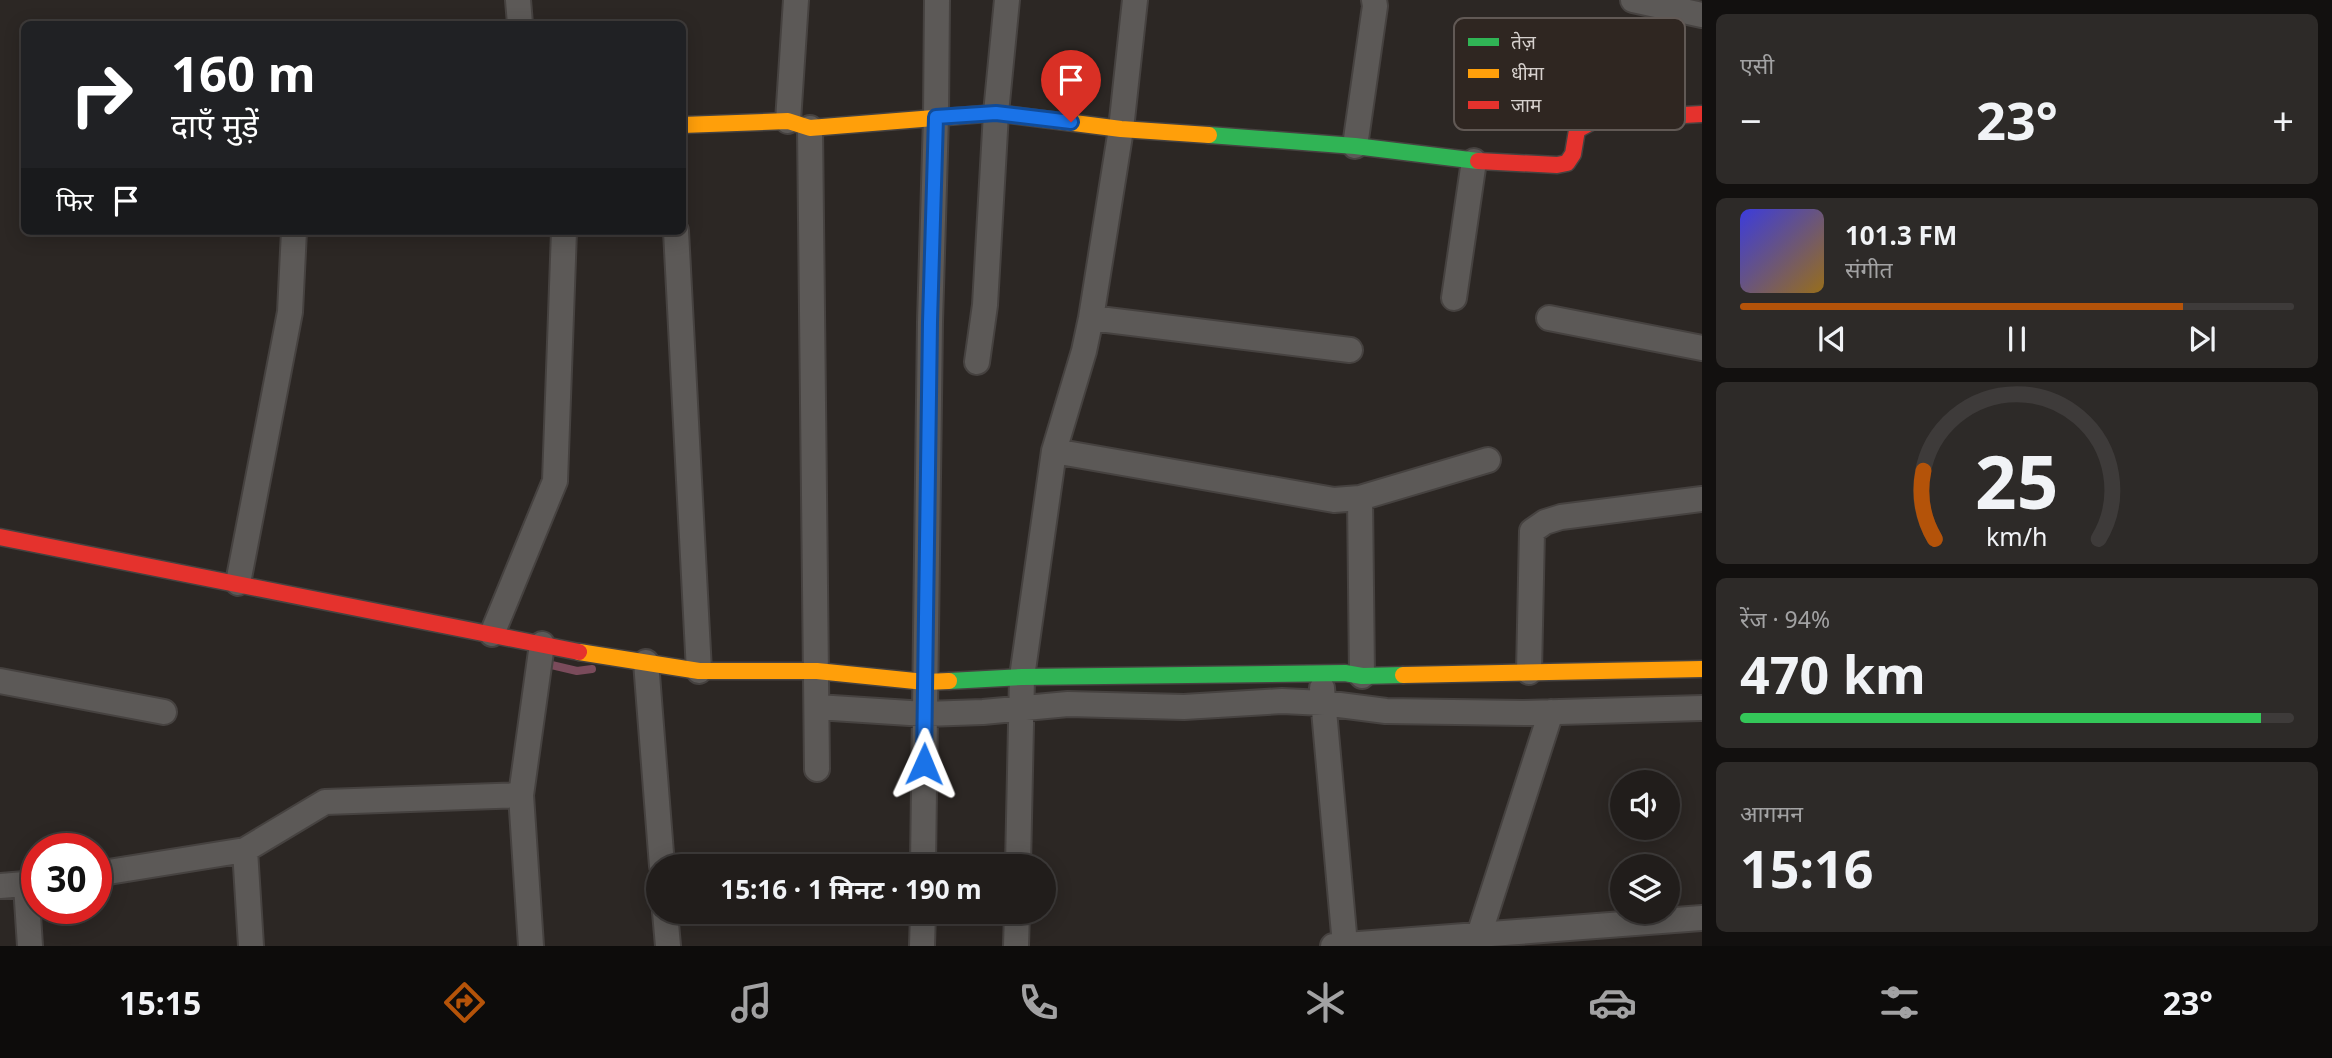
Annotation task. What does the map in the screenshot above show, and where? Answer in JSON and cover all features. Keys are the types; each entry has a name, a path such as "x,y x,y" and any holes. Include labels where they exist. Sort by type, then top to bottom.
{"street":[{"path":"518,0 520,21"},
{"path":"796,0 817,671 817,769"},
{"path":"923,854 937,0"},
{"path":"977,362 985,305 996,113 1007,0"},
{"path":"1018,854 1021,677 1054,451 1084,351 1091,318 1121,129 1135,0"},
{"path":"1355,146 1376,6 1374,0"},
{"path":"1633,0 1670,4 1702,15"},
{"path":"686,125 799,125 996,113 1121,129 1355,146 1474,161 1557,165 1567,163 1573,154 1577,130"},
{"path":"1454,298 1474,161"},
{"path":"238,583 290,312 293,235"},
{"path":"492,634 555,481 564,235"},
{"path":"676,235 699,671"},
{"path":"1091,318 1350,350"},
{"path":"1549,318 1702,348"},
{"path":"1054,451 1334,500 1360,498 1488,460"},
{"path":"1360,498 1362,676"},
{"path":"1529,672 1532,531 1545,522 1562,517 1702,499"},
{"path":"0,537 542,644 699,671 817,671 925,682 1021,677 1321,673 1362,676 1702,669"},
{"path":"531,946 521,795 542,644"},
{"path":"646,662 661,854"},
{"path":"1321,673 1339,945 1479,940 1702,918"},
{"path":"1488,673 1490,712"},
{"path":"0,681 164,712"},
{"path":"817,707 925,714 1068,704 1184,707 1282,701 1385,711 1551,712 1702,708"},
{"path":"1479,940 1551,712"},
{"path":"112,871 245,850 325,802 521,795"},
{"path":"245,850 251,946"},
{"path":"0,886 21,885"},
{"path":"30,924 30,946"},
{"path":"666,924 668,946"},
{"path":"922,946 923,924"},
{"path":"1016,946 1017,924"}],"waterway":[{"path":"543,663 577,671 592,669"}],"traffic: fast":[{"path":"1209,135 1355,146 1478,161"},
{"path":"949,681 1022,677 1345,673 1362,676 1403,675"}],"traffic: slow":[{"path":"686,125 788,121 810,128 996,113 1121,129 1209,135"},
{"path":"579,652 699,671 817,671 925,682 949,681"},
{"path":"1403,675 1702,669"}],"traffic: jam":[{"path":"1685,115 1702,114"},
{"path":"1478,161 1557,165 1567,163 1573,154 1577,130"},
{"path":"0,537 579,652"}],"route":[{"path":"924,764 930,322 936,117 996,113 1071,122"}]}
